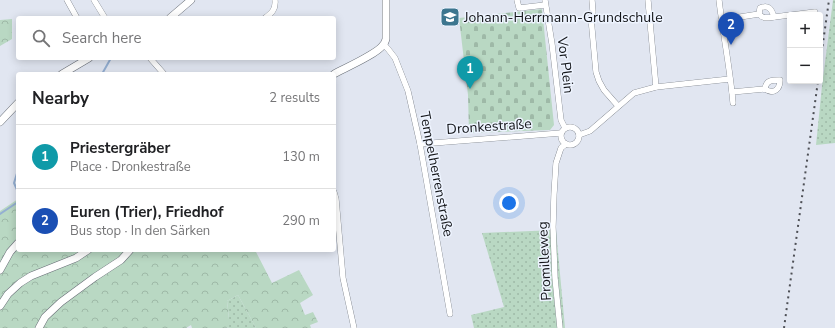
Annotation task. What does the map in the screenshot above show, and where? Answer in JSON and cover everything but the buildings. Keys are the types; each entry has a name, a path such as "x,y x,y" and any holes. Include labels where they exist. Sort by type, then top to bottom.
{"street":[{"path":"67,0 77,16"},
{"path":"94,0 104,16"},
{"path":"172,16 191,0"},
{"path":"268,16 276,6 275,0"},
{"path":"336,73 371,54 380,48 385,42 386,0"},
{"name":"Vor Plein","path":"517,0 519,8 545,2 552,44 561,120 565,128"},
{"path":"592,0 593,12 591,18 596,72 604,90 618,106"},
{"path":"648,0 656,88"},
{"path":"719,0 733,103"},
{"path":"758,14 760,8 767,6 772,10 774,17"},
{"path":"721,20 758,14"},
{"path":"758,14 762,18 787,15"},
{"name":"Tempelherrenstraße","path":"385,42 394,58 408,91 420,144 450,314"},
{"path":"65,72 86,60"},
{"path":"152,60 162,72"},
{"path":"580,135 578,130 571,126 565,128 561,133 562,140 566,144 571,145 576,143 580,135 590,131 634,93 656,88 730,79"},
{"path":"732,92 765,89"},
{"path":"0,122 16,105"},
{"name":"Dronkestraße","path":"420,144 561,133"},
{"name":"Promilleweg","path":"560,328 554,278 554,194 557,158 561,148 566,144"},
{"path":"336,199 343,278 354,328"},
{"path":"0,270 10,252 16,245"},
{"path":"0,306 8,294 20,283 31,276 76,258 85,252"},
{"path":"39,328 45,318 61,302 90,280 121,260 128,252"}],"green space":[{"path":"833,0 835,0 835,143 816,145"},
{"path":"542,9 554,125 550,130 469,133 468,95 459,18"},
{"path":"12,19 12,39 0,46 0,20"},
{"path":"16,200 16,252 256,252 272,283 299,270 313,295 300,303 305,315 313,312 318,322 310,325 311,328 256,328 238,295 227,301 229,327 226,328 192,328 191,325 186,328 0,328 0,211"},
{"path":"556,230 565,328 474,328 471,315 504,307 482,233"},
{"path":"238,295 256,328 226,328 229,327 227,301"}],"waterway":[{"path":"103,72 110,60"},
{"path":"16,176 14,183 16,188"},
{"path":"0,214 16,203"}],"railway":[{"path":"822,48 829,0"},
{"path":"784,328 818,84"}],"place":[{"name":"Johann-Herrmann-Grundschule","path":"450,17"},
{"name":"Euren (Trier), Friedhof","path":"731,45"},
{"name":"Priestergräber","path":"470,89"}]}
